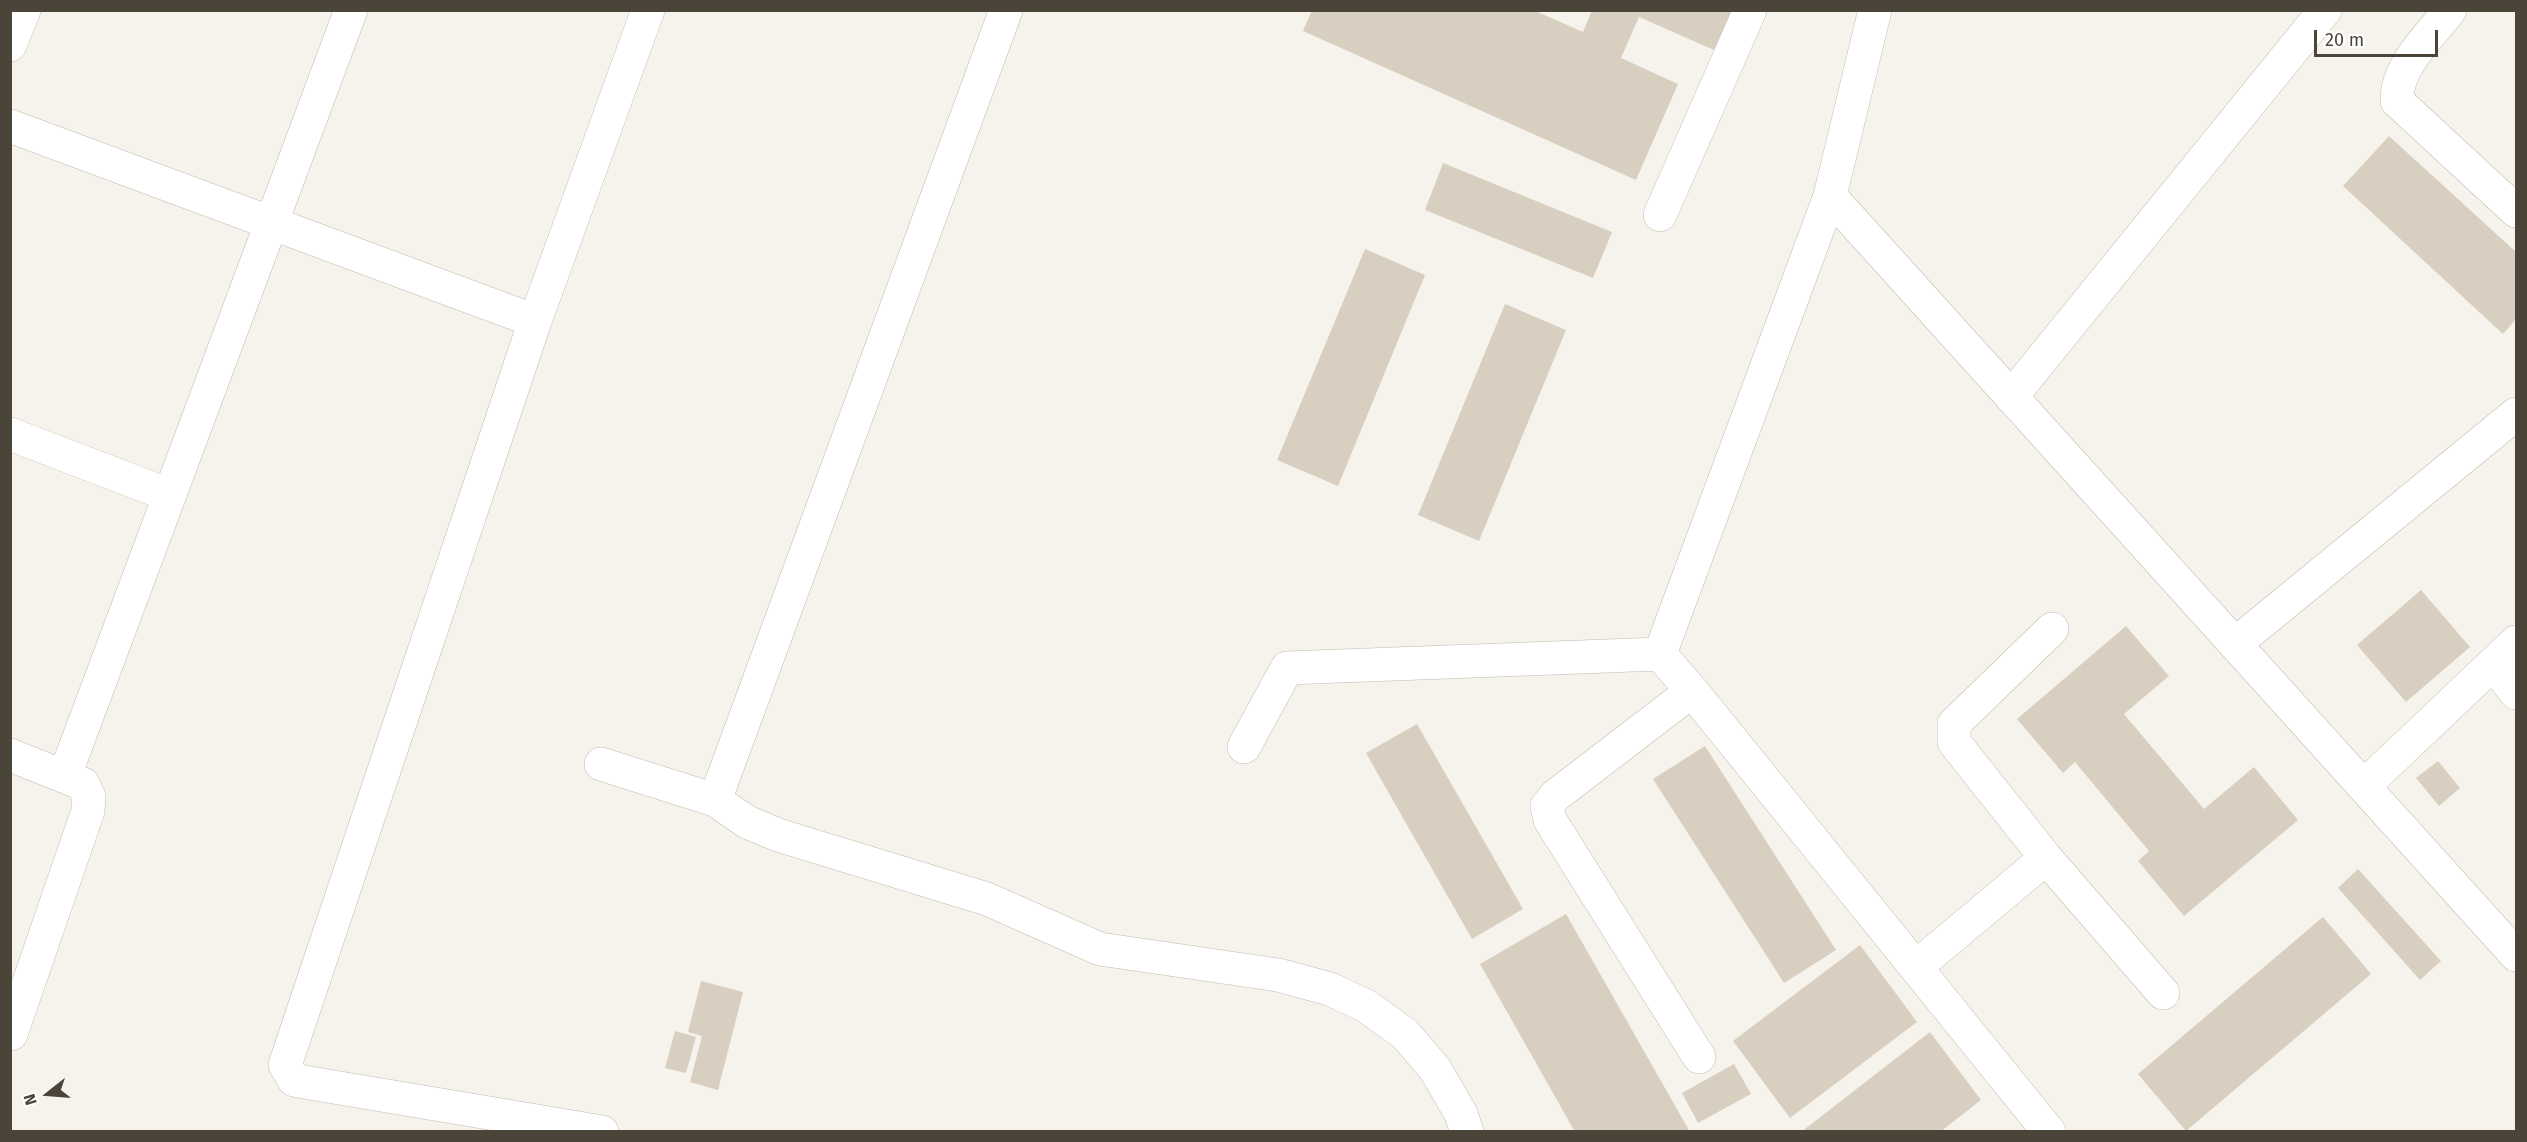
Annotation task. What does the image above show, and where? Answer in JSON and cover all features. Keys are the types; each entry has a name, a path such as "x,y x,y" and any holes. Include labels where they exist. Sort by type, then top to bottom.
{"street":[{"path":"10,45 24,10"},
{"path":"65,775 351,10"},
{"path":"602,1131 294,1080 285,1065 535,321 648,10"},
{"path":"715,800 1006,10"},
{"path":"1660,215 1750,10"},
{"path":"2011,397 2325,10"},
{"path":"2450,10 2403,71 2397,84 2397,100 2517,211"},
{"path":"1660,654 1830,196 1868,12"},
{"path":"10,126 535,321"},
{"path":"1830,196 2517,955"},
{"path":"2235,644 2517,414"},
{"path":"10,434 169,495"},
{"path":"2052,629 1954,724 1954,742 1965,759 2046,858 2163,993"},
{"path":"2364,786 2517,642"},
{"path":"1660,654 2049,1131"},
{"path":"1244,747 1287,668 1660,654"},
{"path":"2493,664 2517,693"},
{"path":"1692,691 1555,796 1547,806 1550,820 1699,1057"},
{"path":"10,755 65,775 82,784 89,797 88,811 12,1034"},
{"path":"602,764 715,800 747,822 778,835 987,899 1100,949 1278,975 1330,989 1366,1006 1405,1034 1435,1069 1461,1114 1467,1131"},
{"path":"1916,967 2046,858"}],"building":[{"path":"1312,10 1533,10 1583,32 1592,10 1732,10 1714,50 1639,17 1621,58 1678,84 1636,180 1303,31"},
{"path":"2389,136 2516,252 2516,319 2503,334 2343,186"},
{"path":"1443,163 1612,232 1593,278 1425,210"},
{"path":"1365,249 1425,275 1338,486 1277,460"},
{"path":"1505,304 1566,330 1479,541 1418,515"},
{"path":"2421,590 2470,647 2406,702 2357,645"},
{"path":"2126,626 2169,676 2124,714 2204,809 2254,767 2298,820 2184,916 2138,861 2149,851 2075,762 2063,773 2017,719"},
{"path":"1417,724 1523,909 1472,939 1366,753"},
{"path":"1705,746 1836,950 1784,983 1653,779"},
{"path":"2438,761 2460,788 2439,806 2416,778"},
{"path":"2358,869 2441,961 2420,980 2338,888"},
{"path":"1566,914 1690,1132 1575,1132 1480,964"},
{"path":"2323,917 2371,974 2186,1131 2138,1074"},
{"path":"1860,945 1917,1022 1790,1118 1733,1041"},
{"path":"701,981 743,992 718,1090 690,1082 702,1036 688,1032"},
{"path":"675,1031 696,1037 686,1073 665,1068"},
{"path":"1930,1032 1981,1100 1940,1132 1801,1132"},
{"path":"1734,1064 1751,1094 1698,1123 1682,1093"}]}
